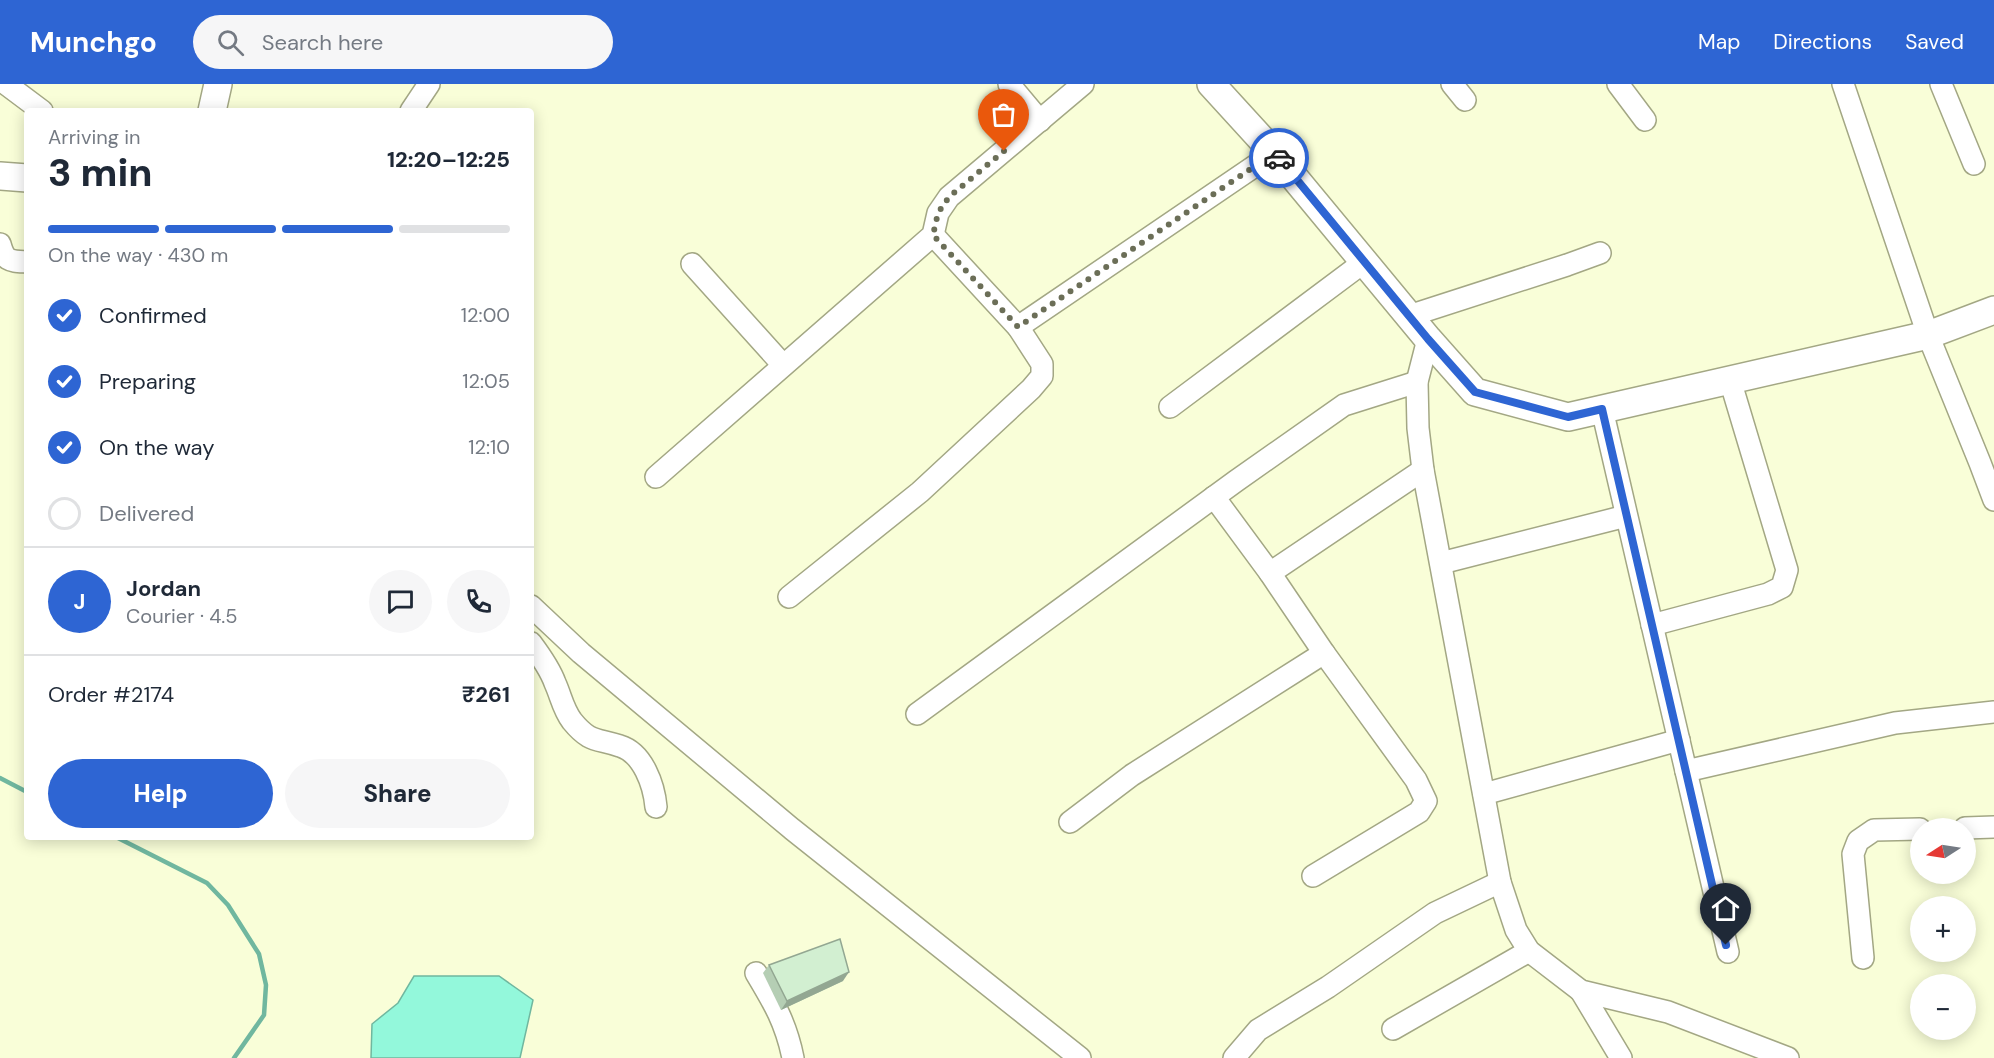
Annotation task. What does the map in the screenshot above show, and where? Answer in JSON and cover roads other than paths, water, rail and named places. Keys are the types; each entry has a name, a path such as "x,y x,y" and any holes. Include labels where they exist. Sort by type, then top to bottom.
{"main road":[{"path":"213,108 218,84"},
{"path":"1211,84 1274,153 1428,339 1475,392 1568,417 1928,335 1994,310"},
{"path":"0,176 24,178"}],"street":[{"path":"6,84 38,108"},
{"path":"413,108 429,84"},
{"path":"1009,84 1040,121"},
{"path":"656,477 933,235 938,213 949,197 1083,84"},
{"path":"1618,84 1645,120"},
{"path":"1843,84 1928,335 1994,501"},
{"path":"1941,84 1974,164"},
{"path":"1018,327 1274,153"},
{"path":"789,597 920,492 1031,389 1042,376 1042,364 1018,327 933,235"},
{"path":"0,244 4,256 9,260 24,262"},
{"path":"1409,316 1567,266 1600,253"},
{"path":"1170,407 1364,262"},
{"path":"692,264 783,365"},
{"path":"1428,339 1417,382 1418,428 1500,882 1516,930 1529,951 1581,991 1621,1058"},
{"path":"1652,625 1768,594 1782,587 1787,570 1730,380"},
{"path":"917,714 1344,405 1417,382"},
{"path":"1602,409 1728,952"},
{"path":"1270,573 1424,470"},
{"path":"1215,497 1416,780 1426,801 1419,812 1313,876"},
{"path":"1441,563 1626,516"},
{"path":"534,609 581,653 792,829 1080,1058"},
{"path":"534,650 555,681 564,708 583,734 590,739 622,746 637,756 655,792 656,807"},
{"path":"1070,822 1132,776 1324,653"},
{"path":"1686,771 1895,723 1994,712"},
{"path":"1484,794 1679,740"},
{"path":"1976,828 1994,827"},
{"path":"1863,958 1853,854 1858,841 1874,830 1910,829"},
{"path":"1234,1058 1258,1030 1328,987 1435,913 1500,882"},
{"path":"1393,1029 1529,951"},
{"path":"756,973 779,1011 793,1058"},
{"path":"1581,991 1668,1012 1788,1058"}],"water":[{"path":"414,976 499,976 533,1000 520,1058 371,1058 372,1024 398,1003"}],"waterway":[{"path":"0,778 24,790"},
{"path":"122,840 207,883 228,905 259,954 266,985 264,1015 234,1058"}]}
